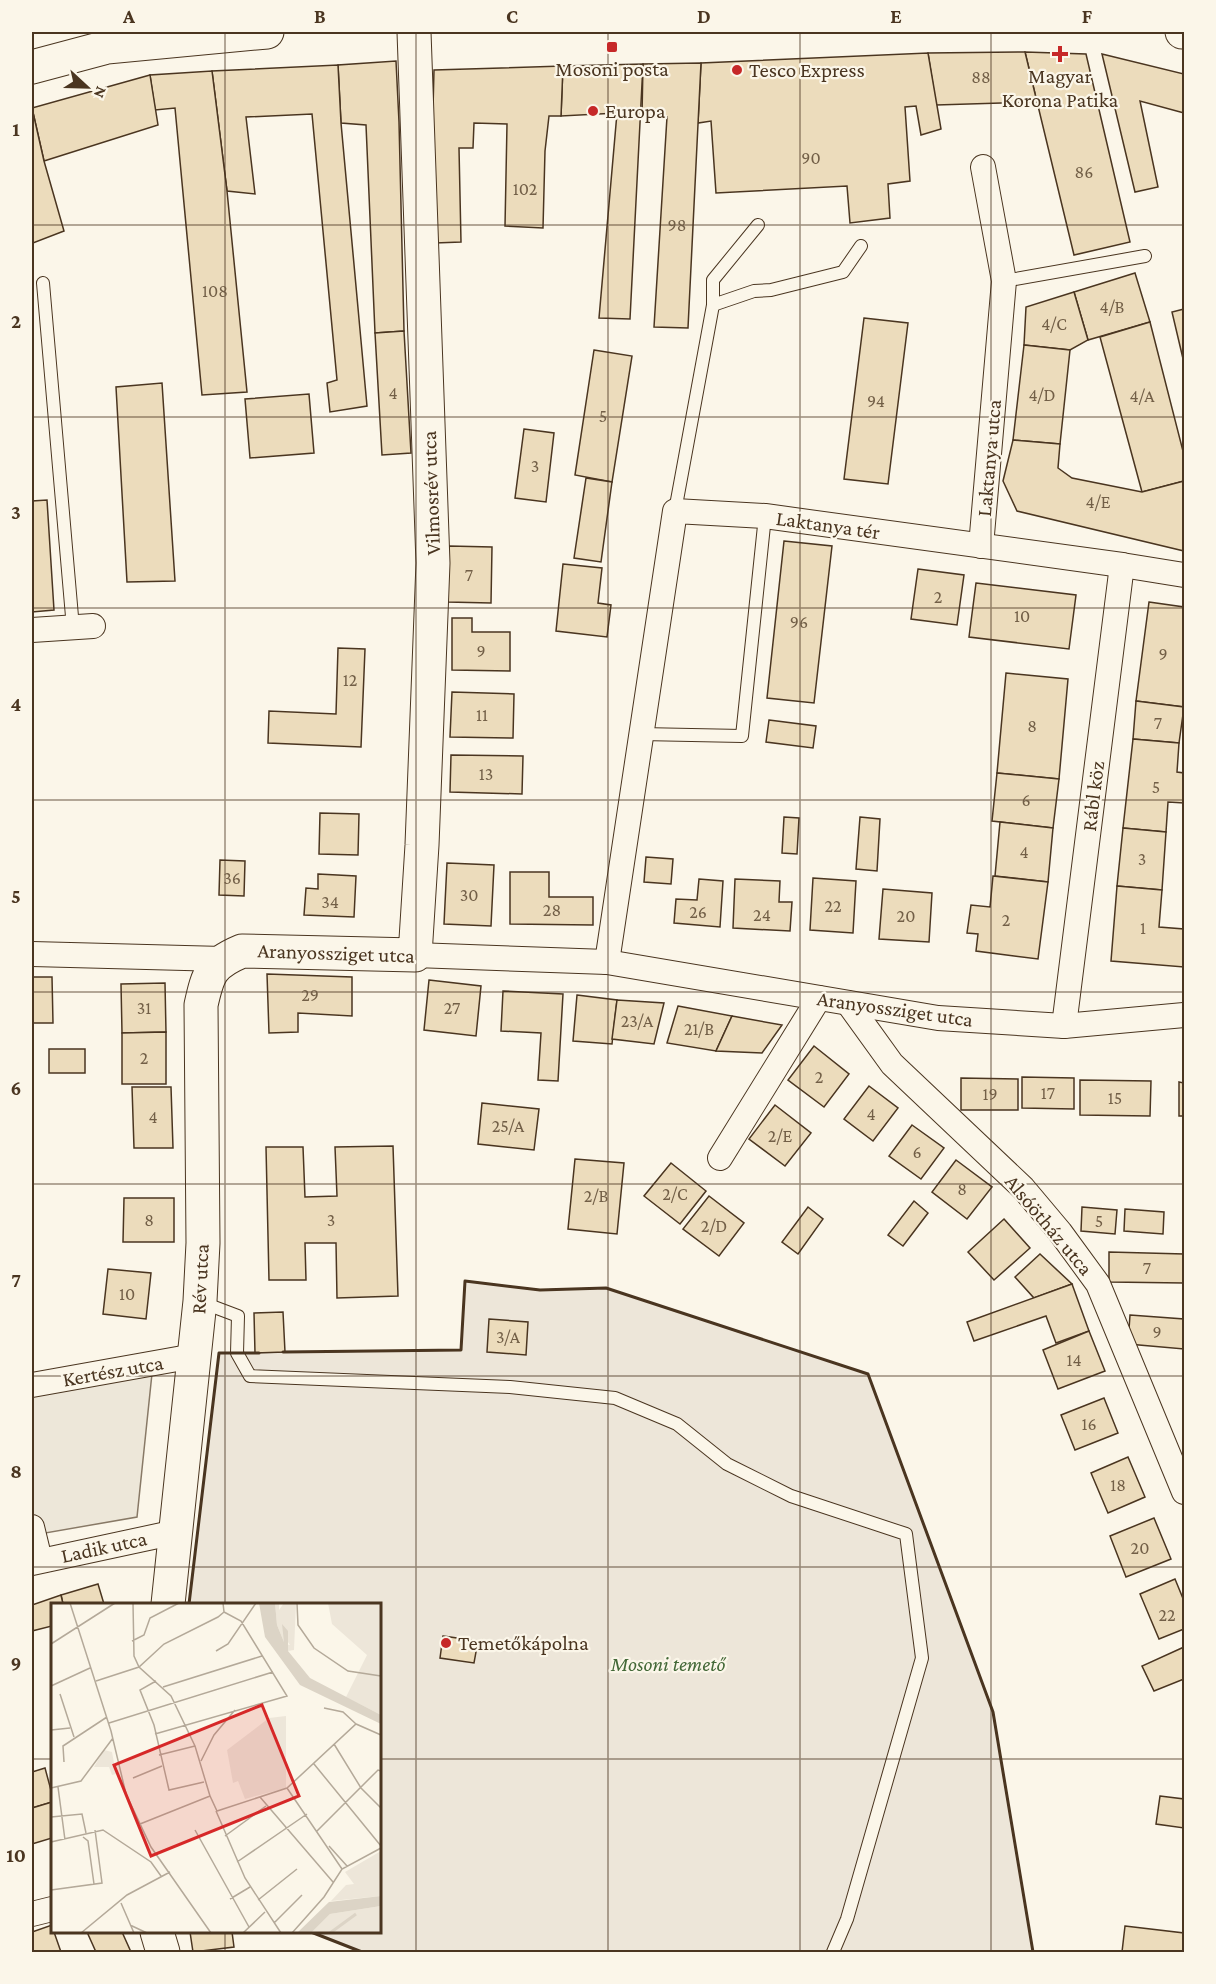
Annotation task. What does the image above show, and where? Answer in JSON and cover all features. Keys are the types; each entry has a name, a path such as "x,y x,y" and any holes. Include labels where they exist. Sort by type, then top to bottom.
{"main road":[{"path":"32,67 106,39 267,32"},
{"name":"Vilmosrév utca","path":"414,32 433,563 422,845 415,955"},
{"name":"Aranyossziget utca","path":"223,959 242,951 415,955"},
{"name":"Rév utca","path":"168,1603 200,1301 203,1232 201,1005 208,976 223,959"},
{"path":"156,1933 163,1953"}],"street":[{"name":"Laktanya utca","path":"983,167 1005,281 981,546 1185,575"},
{"name":"Laktanya tér","path":"675,511 765,516 981,546"},
{"path":"607,962 675,511"},
{"name":"Rábl köz","path":"1064,1026 1122,565"},
{"path":"32,630 83,627"},
{"name":"Aranyossziget utca","path":"32,954 223,959"},
{"name":"Aranyossziget utca","path":"415,955 607,962 938,1018 1064,1026 1185,1015"},
{"path":"720,1158 819,998"},
{"name":"Alsóötház utca","path":"848,1003 892,1064 1023,1188 1060,1232 1098,1284 1185,1492"},
{"name":"Kertész utca","path":"32,1385 194,1356"},
{"path":"32,1527 36,1561"},
{"name":"Ladik utca","path":"36,1561 176,1532"},
{"path":"32,1914 51,1909"}],"lane":[{"path":"675,511 713,305 713,280 758,225"},
{"path":"713,305 754,291 771,290 843,272 861,246"},
{"path":"1005,281 1145,256"},
{"path":"43,283 83,627"},
{"path":"641,734 742,736 765,516"},
{"path":"200,1301 238,1316 237,1353 250,1376 510,1387 615,1398 677,1424 727,1464 791,1496 906,1534 922,1658 847,1919 833,1953"}],"green space":[{"name":"Mosoni temető","path":"465,1281 540,1290 606,1288 868,1374 993,1712 1033,1952 362,1952 314,1933 381,1933 381,1603 189,1603 219,1353 461,1350"}],"shaded area":[{"path":"153,1364 137,1517 34,1535 32,1527 32,1385"}],"building":[{"path":"1025,52 1086,54 1130,242 1074,255"},
{"path":"1025,52 1037,102 936,105 928,53"},
{"path":"928,53 941,129 921,135 916,106 905,107 910,181 888,184 890,218 850,223 847,186 716,193 711,121 698,123 701,63"},
{"path":"1102,54 1184,74 1184,113 1140,101 1158,187 1135,192"},
{"path":"396,61 404,331 375,333 366,125 341,123 338,65"},
{"path":"701,63 688,328 654,327 667,117 642,115 643,64"},
{"path":"643,64 630,319 599,318 617,113 561,116 563,66"},
{"path":"338,65 341,123 367,406 330,412 327,383 337,380 312,114 246,117 255,194 227,191 212,71"},
{"path":"563,66 561,116 549,116 545,151 543,228 505,226 507,124 474,123 473,148 459,148 461,242 435,243 432,147 434,70"},
{"path":"212,71 227,191 247,392 202,395 175,108 155,110 150,75"},
{"path":"150,75 158,125 44,161 32,108"},
{"path":"32,108 64,231 33,243 32,232"},
{"path":"1135,273 1150,322 1088,340 1074,292"},
{"path":"1074,292 1088,340 1070,350 1024,345 1026,307"},
{"path":"1184,309 1184,363 1172,312"},
{"path":"864,318 908,323 888,484 844,479"},
{"path":"1150,322 1184,455 1184,481 1142,492 1100,337"},
{"path":"404,331 411,453 382,455 375,333"},
{"path":"1024,345 1070,350 1060,444 1013,440"},
{"path":"594,350 632,356 612,482 575,475"},
{"path":"162,383 175,581 127,582 116,387"},
{"path":"309,394 314,453 250,458 245,399"},
{"path":"524,429 554,433 546,502 515,498"},
{"path":"1013,440 1060,444 1058,468 1072,478 1142,492 1184,481 1184,551 1017,511 1003,481"},
{"path":"586,478 612,482 601,562 574,558"},
{"path":"47,500 54,610 32,612 32,501"},
{"path":"784,541 832,546 814,703 767,698"},
{"path":"449,546 492,547 491,603 447,602"},
{"path":"563,564 602,568 598,603 611,605 607,637 556,631"},
{"path":"918,569 964,575 957,625 911,619"},
{"path":"976,583 1076,595 1069,649 969,637"},
{"path":"1149,602 1184,607 1184,707 1136,701"},
{"path":"452,618 472,618 472,632 510,632 510,671 452,670"},
{"path":"338,648 365,649 361,747 268,743 269,711 336,714"},
{"path":"1006,673 1068,679 1059,779 997,773"},
{"path":"452,692 514,694 513,738 450,737"},
{"path":"1136,701 1184,707 1179,743 1133,739"},
{"path":"769,720 816,726 813,748 766,742"},
{"path":"1133,739 1179,743 1177,772 1184,773 1184,803 1168,802 1166,832 1123,828"},
{"path":"451,755 523,756 522,794 450,792"},
{"path":"997,773 1059,779 1053,828 992,821"},
{"path":"320,813 359,814 358,855 319,854"},
{"path":"784,817 799,818 797,854 782,853"},
{"path":"860,817 880,819 877,871 856,869"},
{"path":"1000,822 1053,828 1048,882 995,876"},
{"path":"1123,828 1166,832 1162,890 1117,886"},
{"path":"646,857 673,859 671,884 644,882"},
{"path":"220,860 245,861 244,896 219,895"},
{"path":"447,863 494,865 491,926 444,924"},
{"path":"510,872 549,872 549,897 593,897 593,925 510,924"},
{"path":"318,874 356,876 354,917 304,915 306,888 318,889"},
{"path":"993,876 1048,882 1038,959 976,951 978,934 967,933 971,905 990,907"},
{"path":"813,878 856,881 853,933 810,930"},
{"path":"699,879 723,881 720,927 674,923 676,899 697,900"},
{"path":"735,879 780,881 779,902 792,902 790,931 733,928"},
{"path":"1117,886 1162,890 1159,927 1184,929 1184,967 1111,961"},
{"path":"883,889 932,893 929,942 879,939"},
{"path":"267,974 352,977 352,1016 298,1013 298,1032 269,1033"},
{"path":"32,977 52,977 53,1023 32,1023"},
{"path":"429,980 481,986 476,1036 424,1030"},
{"path":"165,983 166,1032 122,1033 121,984"},
{"path":"503,991 563,994 558,1081 538,1080 541,1033 501,1031"},
{"path":"577,995 617,1000 612,1044 573,1041"},
{"path":"617,1000 664,1003 654,1044 612,1039"},
{"path":"678,1006 732,1016 716,1051 667,1043"},
{"path":"732,1016 782,1025 762,1053 716,1051"},
{"path":"166,1032 166,1084 122,1084 122,1033"},
{"path":"814,1046 849,1074 824,1107 788,1080"},
{"path":"49,1049 85,1049 85,1073 49,1073"},
{"path":"1022,1077 1074,1078 1074,1109 1022,1108"},
{"path":"961,1078 1018,1079 1018,1110 961,1110"},
{"path":"1080,1080 1151,1081 1150,1116 1080,1115"},
{"path":"1179,1082 1184,1083 1184,1116 1179,1116"},
{"path":"869,1086 898,1108 873,1141 844,1119"},
{"path":"132,1087 171,1087 173,1148 134,1148"},
{"path":"482,1103 539,1109 534,1150 478,1144"},
{"path":"775,1105 811,1133 785,1166 749,1139"},
{"path":"912,1125 944,1148 921,1179 889,1156"},
{"path":"393,1146 398,1296 337,1298 336,1243 305,1243 306,1280 269,1280 266,1147 303,1147 305,1197 337,1196 335,1147"},
{"path":"575,1159 624,1163 617,1234 568,1229"},
{"path":"956,1160 992,1187 967,1219 932,1192"},
{"path":"671,1163 706,1191 680,1224 644,1196"},
{"path":"709,1196 744,1223 719,1256 683,1229"},
{"path":"124,1198 174,1198 174,1242 123,1242"},
{"path":"914,1201 928,1213 903,1246 888,1235"},
{"path":"808,1207 823,1219 798,1254 782,1242"},
{"path":"1082,1207 1117,1210 1115,1234 1081,1231"},
{"path":"1125,1209 1164,1212 1163,1234 1124,1231"},
{"path":"1004,1219 1030,1248 994,1280 968,1252"},
{"path":"1109,1252 1184,1254 1184,1283 1109,1282"},
{"path":"1040,1254 1072,1284 1034,1298 1015,1277"},
{"path":"108,1269 151,1273 146,1319 103,1314"},
{"path":"1072,1284 1089,1331 1056,1343 1046,1316 974,1341 967,1322"},
{"path":"283,1312 285,1352 255,1353 254,1313"},
{"path":"1130,1315 1184,1319 1184,1349 1128,1344"},
{"path":"489,1319 528,1322 526,1355 487,1352"},
{"path":"1089,1331 1105,1371 1058,1389 1043,1350"},
{"path":"1104,1398 1118,1433 1075,1450 1061,1415"},
{"path":"1128,1457 1145,1497 1108,1513 1091,1473"},
{"path":"1154,1518 1171,1559 1126,1577 1110,1536"},
{"path":"1175,1579 1184,1601 1184,1629 1159,1639 1140,1594"},
{"path":"98,1584 104,1603 63,1603 61,1595"},
{"path":"61,1595 63,1603 51,1603 51,1626 32,1631 32,1605"},
{"path":"443,1636 478,1641 474,1663 440,1658"},
{"path":"1184,1647 1184,1679 1154,1691 1142,1666"},
{"path":"45,1768 51,1790 51,1802 32,1808 32,1772"},
{"path":"1160,1796 1184,1799 1184,1828 1156,1824"},
{"path":"51,1802 51,1838 32,1844 32,1808"},
{"path":"51,1925 51,1933 54,1933 61,1952 32,1952 32,1932"},
{"path":"1125,1926 1184,1933 1184,1952 1122,1952"},
{"path":"87,1933 122,1933 131,1952 96,1952"},
{"path":"190,1933 232,1933 234,1947 193,1952"}],"wall":[{"path":"283,1352 461,1350 465,1281 540,1290 606,1288 868,1374 993,1712 1033,1952"},
{"path":"189,1603 219,1353 259,1353"},
{"path":"314,1933 362,1952"}],"place":[{"name":"Mosoni posta","path":"612,47"},
{"name":"Magyar Korona Patika","path":"1060,54"},
{"name":"Tesco Express","path":"737,70"},
{"name":"Europa","path":"593,111"},
{"name":"Temetőkápolna","path":"446,1643"}]}
